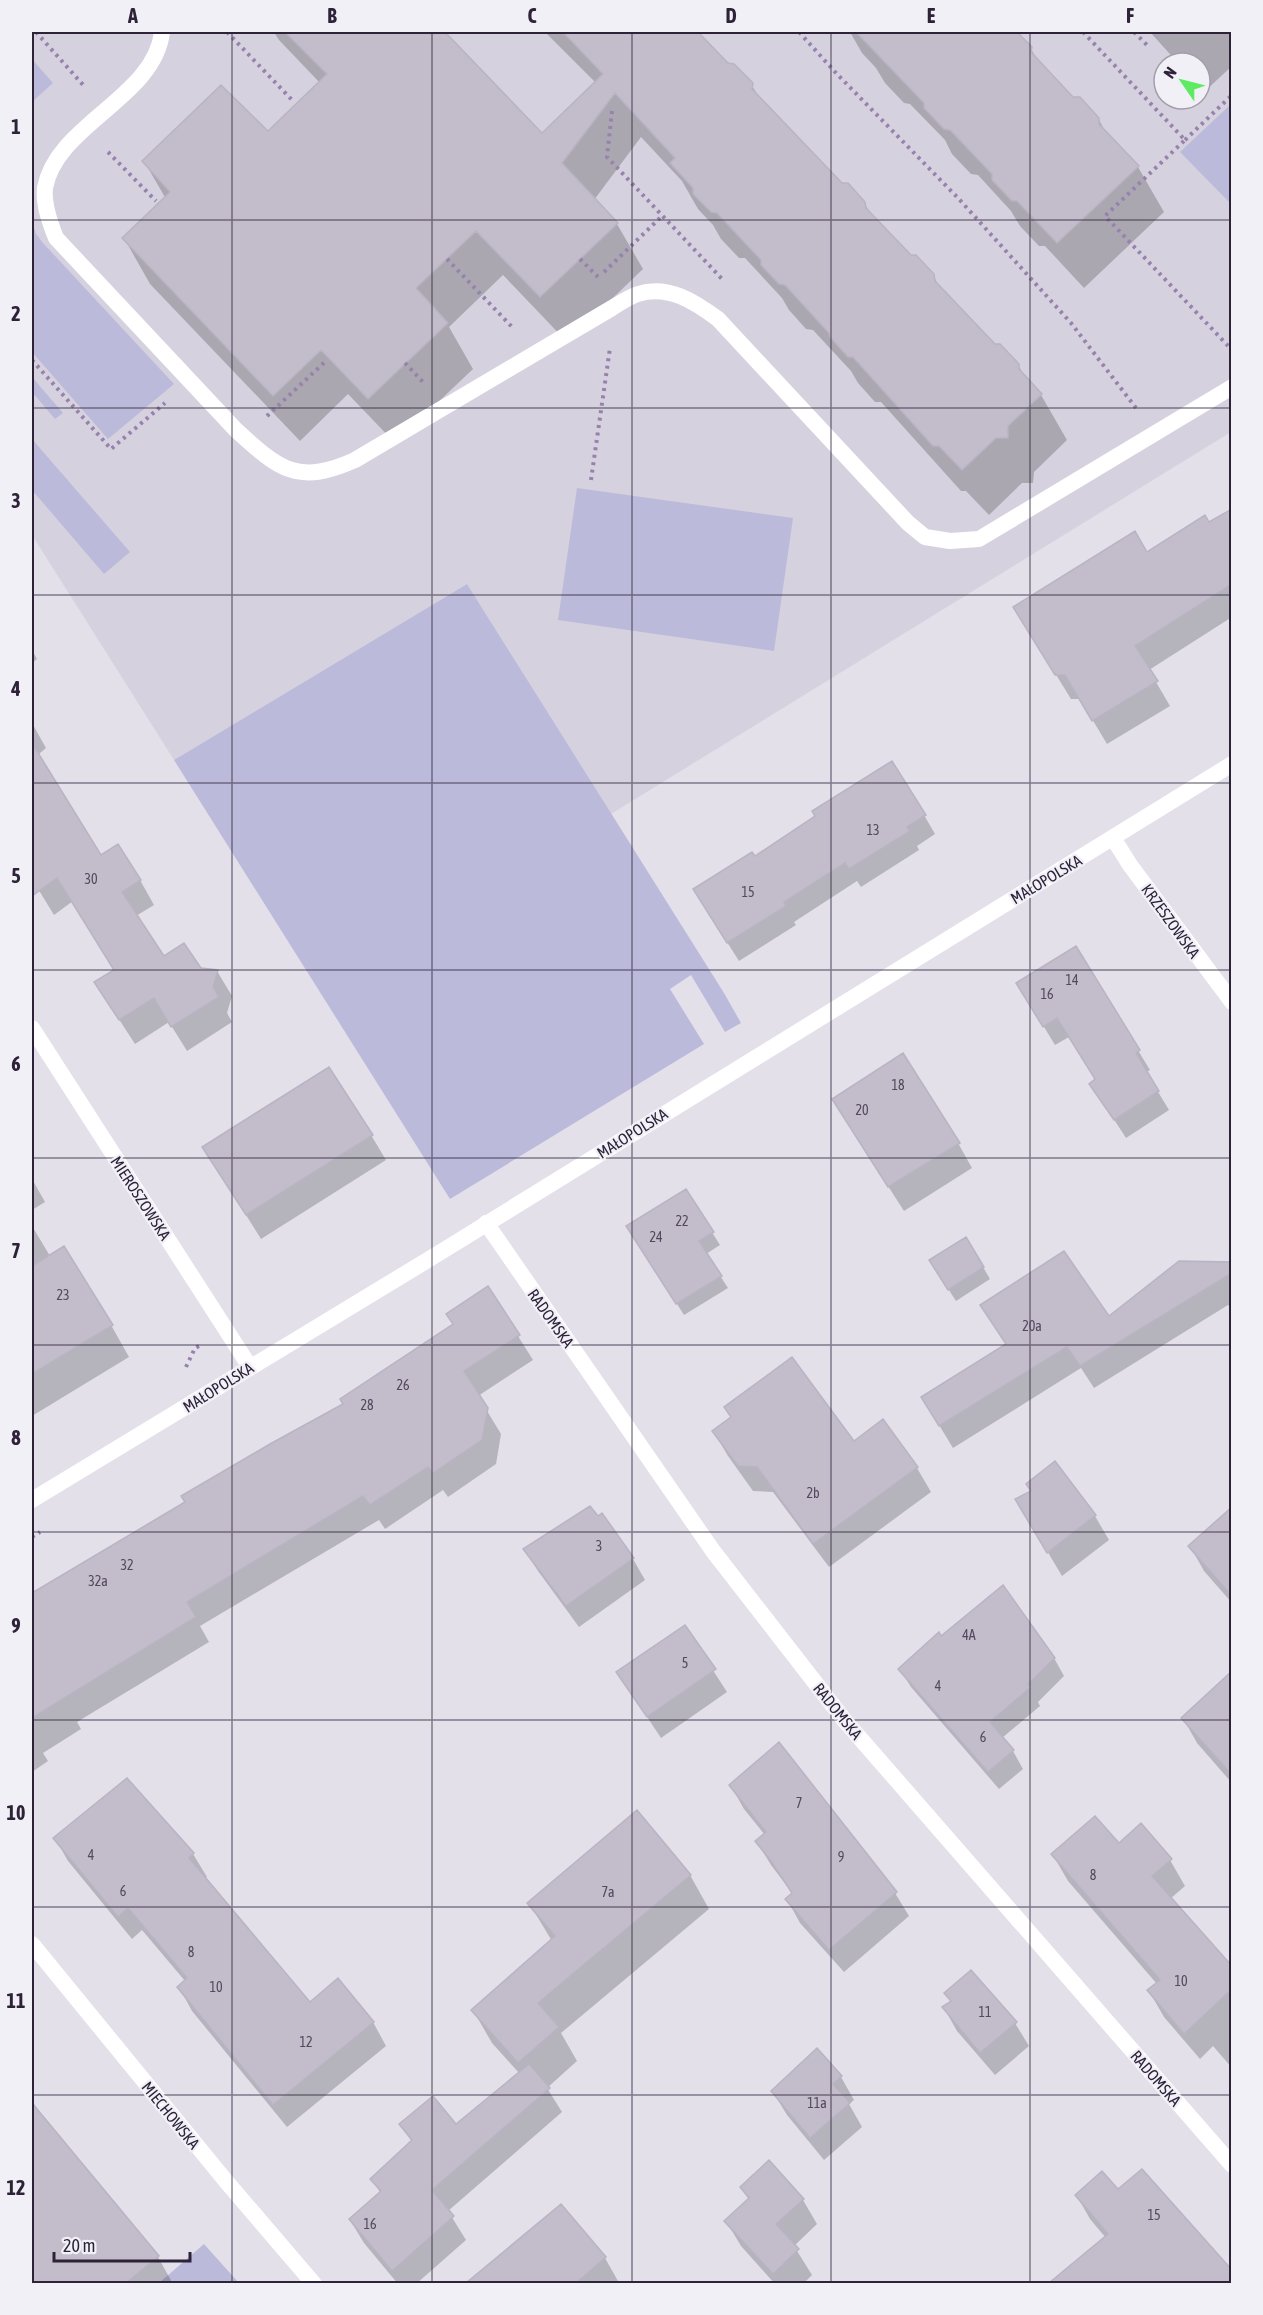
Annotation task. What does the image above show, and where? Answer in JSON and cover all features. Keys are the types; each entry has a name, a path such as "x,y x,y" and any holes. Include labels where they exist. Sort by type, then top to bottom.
{"street":[{"path":"162,32 151,64 133,85 85,129 54,164 45,189 48,216 56,238 244,438 281,467 305,474 332,471 355,460 612,308 638,294 656,291 696,302 718,319 908,523 925,537 950,541 979,539 1232,387"},
{"name":"MAŁOPOLSKA","path":"32,1500 1232,764"},
{"name":"KRZESZOWSKA","path":"1113,838 1130,865 1232,1002"},
{"name":"MIEROSZOWSKA","path":"32,1029 250,1368"},
{"name":"RADOMSKA","path":"486,1223 713,1551 845,1721 1232,2165"},
{"name":"MIECHOWSKA","path":"32,1944 225,2180 314,2283"}],"path":[{"path":"36,32 87,90"},
{"path":"227,32 294,102"},
{"path":"799,32 958,198 1071,323 1155,432"},
{"path":"1084,32 1185,140"},
{"path":"1134,32 1148,46"},
{"path":"1232,95 1105,216 1232,350"},
{"path":"85,129 156,201"},
{"path":"599,278 662,216"},
{"path":"447,259 538,353"},
{"path":"580,259 599,278 608,293 613,327 591,480"},
{"path":"32,360 111,449 191,381"},
{"path":"244,438 327,360"}],"shaded area":[{"path":"32,32 1231,32 1231,432 611,814 467,584 174,760 32,535"},
{"path":"32,59 53,83 32,102"},
{"path":"1231,104 1231,204 1180,152"},
{"path":"32,222 36,234 43,243 174,384 108,439 32,352"},
{"path":"32,377 63,413 55,419 32,392"},
{"path":"32,439 130,552 104,574 32,490"},
{"path":"577,488 793,518 774,651 558,620"},
{"path":"467,584 741,1023 725,1032 691,975 670,989 704,1044 450,1199 174,760"},
{"path":"204,2244 239,2283 159,2283"}],"building":[{"path":"285,32 445,32 542,133 603,74 563,32 698,32 728,63 734,64 753,83 752,89 842,183 848,183 865,202 866,208 911,255 916,255 934,274 935,281 995,344 1000,344 1019,364 1019,369 1042,394 1008,426 1008,438 996,438 962,470 939,446 933,446 853,357 848,357 785,285 779,284 761,265 761,260 717,213 711,212 693,194 693,188 670,163 675,158 615,93 562,163 618,223 540,297 476,231 416,288 448,323 368,399 321,350 273,396 122,238 170,192 142,161 221,85 268,131 327,74"},
{"path":"856,32 1017,32 1032,47 1031,52 1073,97 1080,97 1099,118 1099,124 1139,166 1057,243 1017,201 1012,201 992,180 992,174 950,130 944,129 924,108 924,103"},
{"path":"1232,509 1232,584 1135,646 1158,681 1092,721 1065,675 1055,675 1013,607 1135,531 1147,552 1205,515 1209,522"},
{"path":"32,743 101,855 118,844 141,880 122,892 164,956 184,943 201,968 218,970 213,987 219,997 171,1027 154,998 119,1020 94,982 114,970 57,878 32,896"},
{"path":"892,761 926,815 907,827 910,831 849,869 845,863 784,902 786,906 727,943 693,889 752,852 755,856 815,816 812,811"},
{"path":"1076,946 1140,1050 1136,1053 1159,1091 1114,1120 1089,1084 1095,1079 1057,1018 1043,1027 1016,983"},
{"path":"903,1053 960,1143 888,1187 832,1099"},
{"path":"329,1067 373,1135 246,1215 202,1147"},
{"path":"686,1189 714,1232 699,1241 722,1276 676,1304 626,1226"},
{"path":"966,1237 984,1267 948,1290 929,1260"},
{"path":"64,1246 113,1325 32,1374 32,1266"},
{"path":"1064,1251 1109,1316 1179,1261 1232,1262 1232,1273 1080,1366 1067,1347 939,1426 921,1397 1006,1344 980,1305"},
{"path":"488,1286 520,1335 464,1371 488,1408 482,1440 433,1473 428,1467 370,1505 363,1496 187,1602 196,1617 32,1718 32,1593 185,1502 181,1496 343,1404 340,1399 453,1324 446,1314"},
{"path":"792,1357 854,1441 883,1419 918,1467 813,1544 757,1467 738,1466 712,1431 731,1417 724,1407"},
{"path":"1055,1461 1096,1515 1047,1553 1015,1499 1031,1491 1026,1484"},
{"path":"590,1506 598,1516 602,1513 634,1558 566,1606 523,1549"},
{"path":"1232,1507 1232,1596 1188,1546"},
{"path":"1003,1585 1055,1658 1028,1684 1031,1687 990,1722 1014,1750 988,1772 898,1669 939,1632 941,1636"},
{"path":"685,1625 716,1669 647,1717 616,1672"},
{"path":"1232,1671 1232,1775 1181,1718"},
{"path":"779,1742 897,1892 829,1950 785,1899 792,1893 755,1841 766,1832 729,1785"},
{"path":"127,1778 194,1853 189,1858 310,2002 338,1978 374,2022 273,2105 177,1987 187,1978 128,1908 118,1917 53,1838"},
{"path":"637,1810 691,1875 538,2003 559,2027 518,2063 471,2010 555,1936 527,1903"},
{"path":"1095,1816 1119,1843 1141,1823 1172,1859 1152,1876 1232,1966 1232,1989 1184,2034 1147,1990 1160,1980 1051,1854"},
{"path":"971,1970 1017,2022 980,2053 942,2007 951,2001 944,1993"},
{"path":"817,2048 842,2076 833,2084 850,2103 810,2138 771,2091"},
{"path":"529,2064 550,2088 432,2190 454,2216 392,2271 349,2219 381,2191 370,2179 412,2140 399,2124 433,2096 456,2124"},
{"path":"32,2103 159,2256 126,2283 32,2283"},
{"path":"769,2160 804,2199 776,2224 799,2249 773,2274 724,2221 749,2198 740,2187"},
{"path":"1142,2169 1232,2270 1232,2283 1049,2283 1108,2234 1075,2195 1102,2171 1118,2189"},
{"path":"561,2204 606,2257 576,2283 466,2283"}]}
